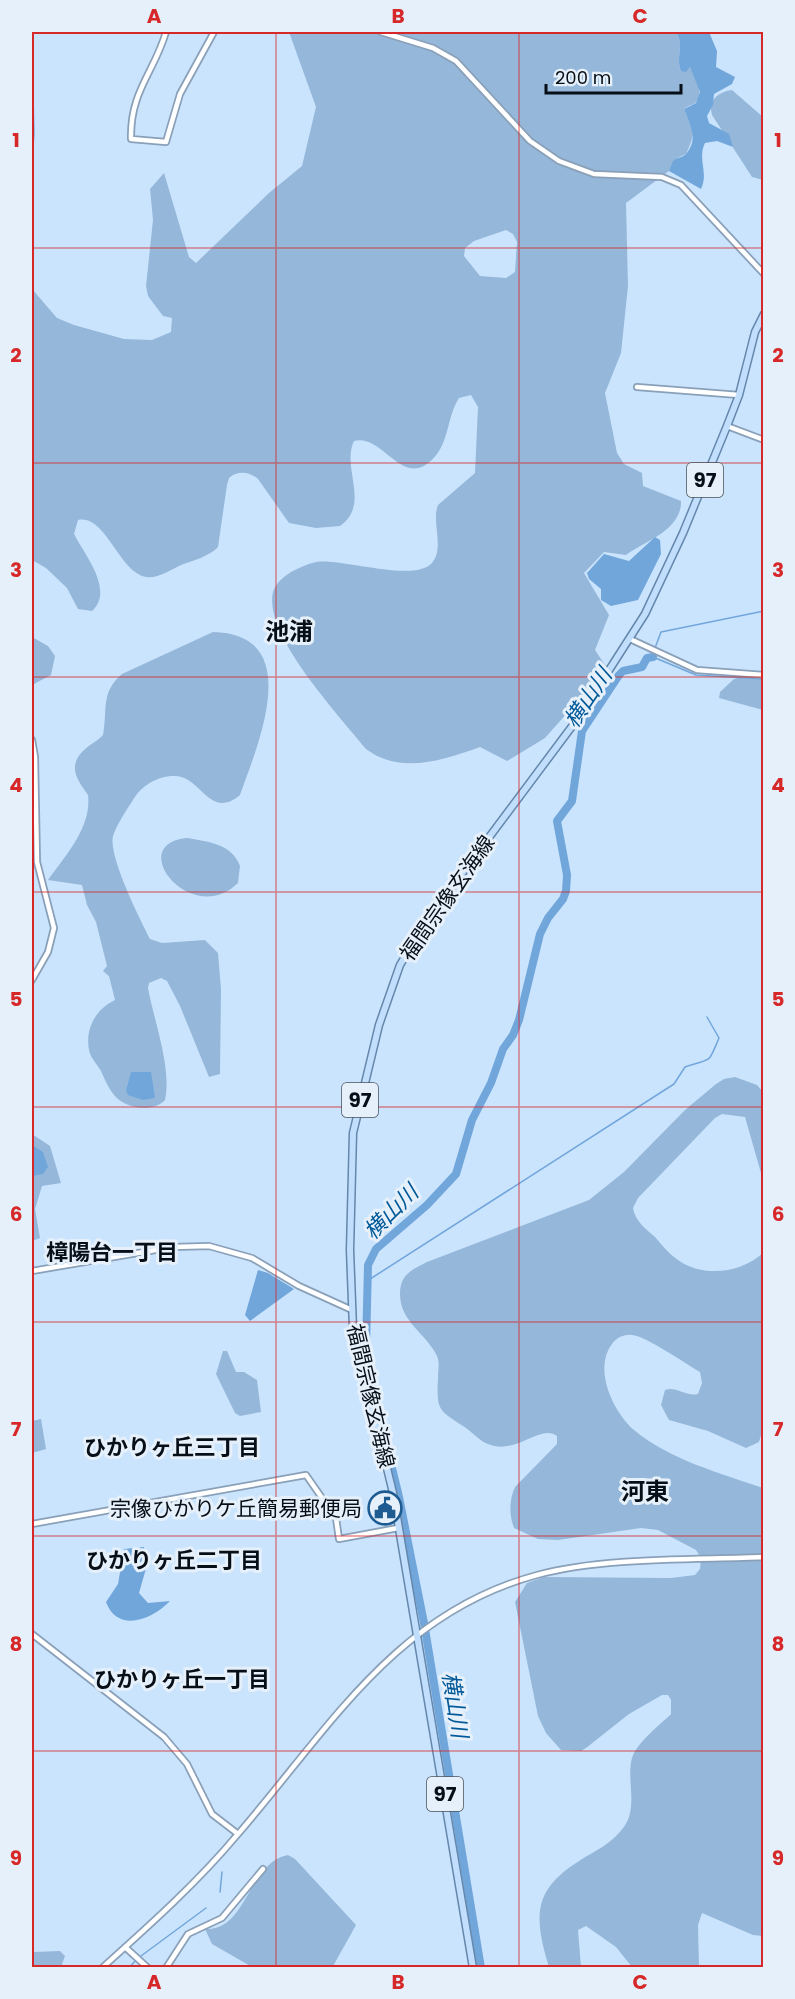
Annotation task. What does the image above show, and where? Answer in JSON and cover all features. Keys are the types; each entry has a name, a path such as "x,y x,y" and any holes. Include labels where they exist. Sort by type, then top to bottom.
{"main road":[{"name":"福間宗像玄海線","path":"473,1968 398,1528 386,1466 359,1360 352,1310 350,1171 353,1133 379,1025 400,965 428,919 579,717 630,639 670,561 727,426 739,394 755,332 764,314"}],"street":[{"path":"166,32 161,48 136,96 132,110 131,139 166,142 180,94 214,32"},
{"path":"381,32 434,48 456,61 530,141 559,161 594,174 662,177 681,185 764,274"},
{"path":"637,387 739,394"},
{"path":"727,426 764,440"},
{"path":"630,639 697,670 764,675"},
{"path":"32,740 35,757 37,862 54,928 48,952 32,980"},
{"path":"32,1271 173,1247 209,1246 252,1258 299,1286 352,1310"},
{"path":"32,1524 306,1475 336,1518 339,1539 398,1528"},
{"path":"102,1968 181,1896 238,1834 368,1678 417,1633 451,1610 482,1594 547,1572 590,1566 764,1557"},
{"path":"32,1634 164,1737 187,1764 212,1814 238,1834"},
{"path":"166,1968 188,1934 222,1918 263,1869"},
{"path":"125,1947 148,1968"}],"shaded area":[{"path":"289,32 676,32 680,42 679,66 681,71 690,67 698,84 697,101 684,109 693,135 686,154 677,158 669,171 626,203 628,286 621,353 605,393 617,453 624,464 642,473 643,486 681,501 680,511 676,520 661,534 626,555 604,552 584,573 609,615 595,650 607,668 545,738 507,761 480,747 422,763 393,761 379,757 366,749 291,652 273,610 273,592 278,583 291,572 316,562 410,571 423,569 432,563 436,557 438,543 436,512 438,505 475,473 478,407 471,395 459,398 441,448 425,465 414,469 404,466 365,441 354,441 351,463 355,497 349,517 340,526 316,528 289,523 258,479 248,473 240,473 229,478 218,547 206,556 159,575 146,577 136,573 97,526 88,521 78,520 74,534 99,583 98,602 92,611 78,609 67,588 46,568 32,560 32,289 57,318 74,325 124,339 152,340 171,332 172,318 163,316 148,296 146,286 153,220 150,189 164,173 189,257 196,263 269,193 302,166 316,107","holes":["506,230 513,234 517,242 515,272 506,278 480,276 464,256 465,248 474,241"]},
{"path":"676,32 709,32 717,51 716,67 735,77 732,84 714,94 713,105 707,116 709,123 729,134 733,147 717,141 705,143 702,155 704,177 701,189 669,171 673,161 684,155 692,143 691,126 684,109 696,103 700,92 690,67 686,72 681,71 679,66 680,42"},
{"path":"32,52 35,134 32,161"},
{"path":"732,90 763,117 763,180 752,177 712,115 711,105 715,98"},
{"path":"655,537 660,540 661,554 638,600 611,606 601,600 601,589 589,579 587,573 604,554 629,561"},
{"path":"213,632 242,637 259,651 267,671 268,695 264,722 240,795 229,802 220,803 183,778 168,776 156,780 140,790 133,800 115,831 113,845 115,858 126,888 150,939 162,943 205,940 218,953 221,989 220,1074 209,1077 180,1006 167,981 161,978 149,983 148,988 164,1059 167,1087 165,1100 148,1108 135,1107 115,1096 89,1050 89,1034 93,1020 102,1009 115,1000 109,976 103,971 107,966 96,922 87,905 82,885 48,880 76,840 86,818 88,795 77,778 75,767 84,750 103,735 106,702 110,688 122,674"},
{"path":"32,637 48,646 55,656 51,675 32,685"},
{"path":"751,675 763,677 763,710 719,698 720,692 734,679"},
{"path":"188,838 219,845 231,853 240,866 238,883 220,894 201,896 184,890 171,880 163,867 162,854 170,843"},
{"path":"131,1072 151,1072 155,1098 143,1100 128,1095 126,1091"},
{"path":"735,1077 757,1085 763,1092 763,1180 745,1117 722,1114 715,1118 638,1198 633,1208 641,1224 672,1255 688,1266 722,1271 744,1265 763,1253 764,1425 759,1442 746,1448 708,1431 669,1420 661,1405 665,1390 673,1389 698,1394 702,1383 700,1372 647,1340 632,1335 618,1338 612,1344 604,1365 608,1390 613,1401 634,1430 679,1458 763,1488 763,1936 753,1935 702,1913 698,1925 699,1967 632,1967 616,1947 586,1926 578,1930 581,1967 549,1967 540,1928 543,1899 550,1886 560,1875 609,1842 627,1823 631,1810 632,1758 644,1740 671,1714 671,1700 668,1695 662,1695 629,1714 581,1751 561,1750 546,1733 538,1716 515,1602 527,1583 544,1577 671,1578 695,1575 700,1569 701,1558 696,1550 658,1530 641,1528 558,1540 538,1539 514,1528 510,1507 515,1487 557,1444 557,1436 543,1433 518,1443 498,1447 482,1441 445,1413 438,1398 439,1364 437,1356 404,1312 400,1294 402,1282 408,1274 427,1262 589,1200 624,1172 685,1110 716,1084 724,1079"},
{"path":"32,1134 50,1146 61,1183 42,1186 35,1209 40,1238 32,1241"},
{"path":"32,1145 43,1152 48,1167 43,1174 32,1176"},
{"path":"258,1270 268,1273 294,1289 250,1321 245,1315"},
{"path":"223,1351 227,1351 236,1372 244,1372 257,1380 261,1412 240,1416 235,1413 216,1374"},
{"path":"41,1419 46,1449 32,1453 32,1421"},
{"path":"144,1547 147,1565 139,1593 148,1603 170,1601 163,1608 145,1618 127,1620 119,1618 111,1612 106,1602 118,1584 124,1549"},
{"path":"288,1855 295,1859 356,1925 332,1968 252,1967 212,1944 205,1929 219,1927 230,1920 264,1870 275,1860"},
{"path":"60,1951 65,1956 61,1967 32,1967 32,1952"}],"waterway":[{"path":"655,648 661,632 764,611"},
{"name":"横山川","path":"654,653 653,657 696,675 764,679"},
{"name":"横山川","path":"481,1968 424,1623 399,1497 369,1373 366,1347 368,1265 376,1249 427,1205 456,1174 472,1120 491,1083 503,1049 513,1035 519,1020 540,934 566,891 567,875 557,821 572,801 582,731 619,675 623,671 642,667 647,658 653,657"},
{"path":"367,1281 674,1084 685,1067 708,1059 719,1038 707,1017"},
{"path":"220,1892 222,1872"},
{"path":"141,1956 206,1908"},
{"path":"129,1968 136,1960"}],"place":[{"name":"宗像ひかりケ丘簡易郵便局","path":"385,1508"}],"district":[{"name":"池浦","path":"289,631"},
{"name":"樟陽台一丁目","path":"112,1252"},
{"name":"ひかりヶ丘三丁目","path":"172,1447"},
{"name":"河東","path":"645,1491"},
{"name":"ひかりヶ丘二丁目","path":"174,1560"},
{"name":"ひかりヶ丘一丁目","path":"182,1679"}]}
